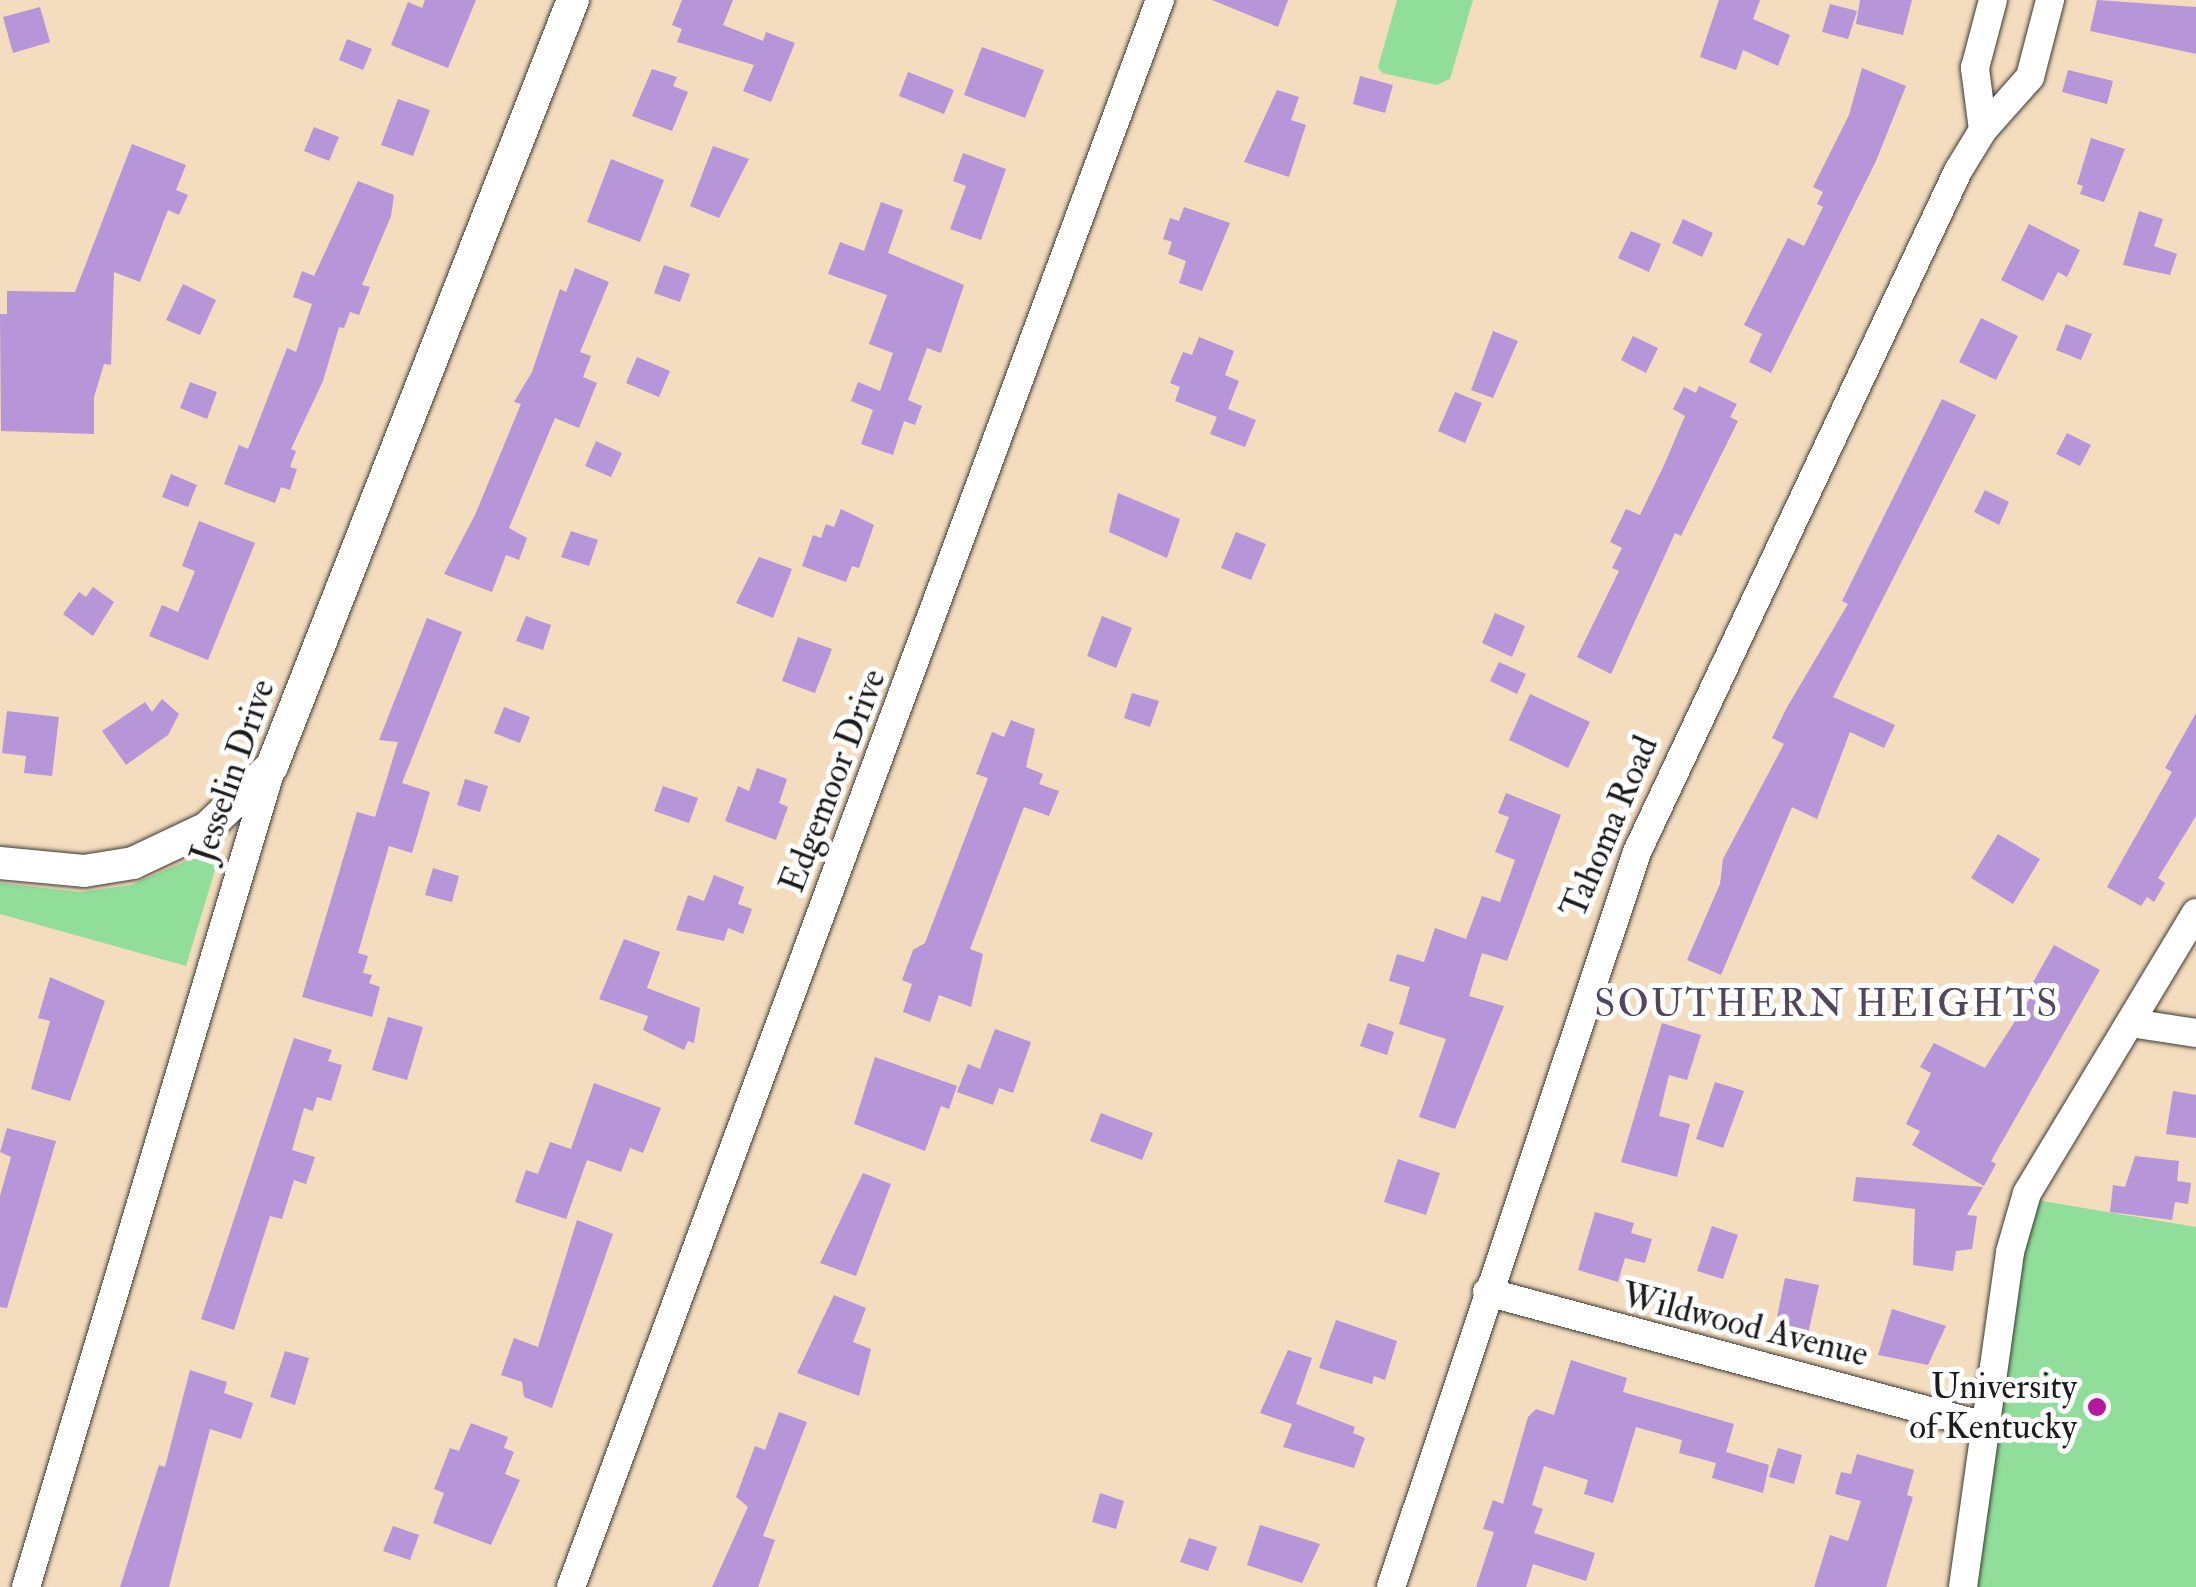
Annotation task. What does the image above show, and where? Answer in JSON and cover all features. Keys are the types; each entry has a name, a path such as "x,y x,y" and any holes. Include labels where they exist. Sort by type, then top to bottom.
{"street":[{"name":"Jesselin Drive","path":"26,1587 272,766 573,0"},
{"name":"Edgemoor Drive","path":"571,1587 1160,0"},
{"path":"1983,130 1976,68 1993,0"},
{"name":"Tahoma Road","path":"1390,1587 1606,932 1662,792 1983,130 2030,78 2050,0"},
{"path":"0,863 84,870 132,863 207,828 272,766"},
{"path":"1963,1587 2010,1252 2026,1193 2196,913"},
{"path":"2131,1023 2196,1033"},
{"name":"Wildwood Avenue","path":"1487,1292 1984,1426"}],"green space":[{"path":"1397,0 1473,0 1450,79 1437,85 1382,73 1378,67"},
{"path":"212,850 219,857 186,966 0,914 0,883 80,892 131,885"},
{"name":"University of Kentucky","path":"2030,1199 2196,1227 2196,1587 1974,1587"}],"building":[{"path":"425,0 476,0 448,68 391,45 408,2 422,8"},
{"path":"682,0 733,0 723,25 763,41 766,32 795,43 771,102 743,91 754,65 677,42 682,29 672,25"},
{"path":"1212,0 1288,0 1278,27"},
{"path":"1719,0 1760,0 1753,19 1790,35 1778,66 1743,50 1736,70 1700,57"},
{"path":"1860,0 1912,0 1903,35 1856,24"},
{"path":"2097,0 2196,7 2196,54 2090,31"},
{"path":"1830,4 1857,11 1848,39 1822,32"},
{"path":"40,7 50,42 13,53 3,17"},
{"path":"347,39 372,49 363,70 339,60"},
{"path":"982,47 1044,70 1025,118 964,95"},
{"path":"1862,68 1906,86 1876,161 1771,373 1749,362 1762,334 1744,325 1788,238 1804,246 1823,207 1817,204 1823,192 1813,187 1849,115"},
{"path":"652,69 677,77 673,86 688,92 672,131 632,116"},
{"path":"2068,70 2113,81 2107,104 2062,92"},
{"path":"908,72 954,90 944,114 899,96"},
{"path":"1360,76 1393,85 1385,113 1353,104"},
{"path":"1277,90 1299,97 1291,120 1306,125 1289,177 1244,162"},
{"path":"398,99 430,110 413,156 381,145"},
{"path":"314,127 339,137 329,161 304,151"},
{"path":"2091,138 2125,149 2104,202 2080,194 2083,186 2077,184"},
{"path":"132,144 186,165 176,190 188,195 179,215 168,210 140,282 114,272 111,365 104,364 94,397 94,434 1,431 0,314 7,314 7,291 75,292"},
{"path":"713,146 749,159 719,218 690,206"},
{"path":"963,153 1006,169 981,240 950,229 966,186 953,181"},
{"path":"611,159 664,180 640,242 587,222"},
{"path":"358,181 394,195 391,216 362,285 370,287 359,315 350,312 344,328 339,327 323,381 291,449 296,451 290,467 297,469 290,490 281,487 275,503 224,484 239,445 248,449 287,348 296,352 312,304 293,297 302,271 314,276"},
{"path":"881,202 903,210 888,253 964,285 941,353 927,348 908,400 922,406 915,425 904,421 893,455 861,444 873,410 851,401 858,382 880,391 893,353 869,344 887,295 828,274 840,242 864,251"},
{"path":"1184,207 1230,223 1202,291 1179,283 1186,261 1168,254 1172,242 1163,239 1170,218 1179,221"},
{"path":"2139,211 2163,219 2154,246 2177,254 2170,275 2123,265"},
{"path":"1683,219 1713,233 1702,257 1672,243"},
{"path":"2029,224 2080,250 2067,277 2058,272 2043,301 2001,280"},
{"path":"1631,231 1661,244 1649,272 1618,258"},
{"path":"664,265 690,274 680,302 654,293"},
{"path":"575,268 609,282 580,352 591,356 583,377 597,383 579,428 555,418 509,528 527,538 519,560 506,555 492,592 444,574 475,515 521,404 514,402 532,372 560,289 566,292"},
{"path":"183,284 216,300 200,335 166,320"},
{"path":"1981,318 2018,336 1996,380 1959,362"},
{"path":"2066,324 2092,334 2081,360 2056,350"},
{"path":"1493,331 1518,341 1493,398 1471,390"},
{"path":"1633,336 1658,348 1646,373 1621,360"},
{"path":"1199,337 1234,351 1225,375 1239,381 1228,409 1256,420 1245,447 1210,434 1217,417 1175,401 1180,387 1170,383 1183,352 1192,355"},
{"path":"637,357 670,371 659,397 626,383"},
{"path":"190,382 217,392 207,419 180,408"},
{"path":"1699,386 1737,404 1730,417 1738,421 1681,536 1675,533 1611,674 1577,657 1619,571 1612,568 1622,548 1610,542 1626,509 1640,515 1685,416 1673,409 1684,387 1696,393"},
{"path":"1455,392 1482,403 1465,443 1438,431"},
{"path":"1942,399 1976,415 1833,697 1895,725 1884,748 1850,732 1817,819 1792,807 1721,975 1687,960 1720,884 1723,859 1784,744 1772,738 1848,604 1842,601"},
{"path":"2067,433 2091,445 2080,466 2056,454"},
{"path":"596,441 622,453 611,477 585,466"},
{"path":"171,474 197,485 188,507 162,497"},
{"path":"1985,490 2009,502 1999,525 1974,512"},
{"path":"1118,493 1180,519 1167,558 1109,532"},
{"path":"841,509 874,525 859,568 852,566 846,582 802,566 813,535 821,538 826,524 834,527"},
{"path":"199,521 255,543 208,660 149,636 162,605 178,612 195,571 182,566"},
{"path":"571,531 598,540 589,566 561,557"},
{"path":"1236,532 1266,544 1251,580 1221,568"},
{"path":"759,557 792,569 773,618 736,603"},
{"path":"93,587 114,602 93,636 63,614 79,592 86,597"},
{"path":"1495,613 1525,626 1512,657 1482,643"},
{"path":"526,616 551,625 543,650 516,641"},
{"path":"1102,616 1132,628 1116,668 1087,656"},
{"path":"427,618 462,632 402,783 430,792 412,853 389,846 358,953 368,956 363,973 372,975 369,983 380,987 372,1017 302,997 357,812 375,817 398,742 379,740"},
{"path":"798,637 832,649 815,693 782,681"},
{"path":"1499,662 1526,674 1517,694 1490,681"},
{"path":"1132,693 1159,701 1150,727 1124,718"},
{"path":"1530,694 1590,722 1568,768 1509,740"},
{"path":"162,699 179,714 168,735 126,765 102,731 145,702 152,712"},
{"path":"504,707 530,717 520,743 494,733"},
{"path":"7,711 59,717 52,776 24,773 26,756 2,753"},
{"path":"2196,713 2196,816 2158,878 2165,883 2154,902 2147,897 2141,906 2107,887 2172,772 2165,768"},
{"path":"1011,720 1035,729 1026,767 1043,774 1039,784 1059,791 1049,816 1024,807 970,949 983,954 971,1007 939,995 930,1022 903,1012 912,984 902,980 913,950 925,943 988,778 976,774 992,732 1004,737"},
{"path":"757,768 787,779 779,803 788,807 776,840 725,821 738,786 749,791"},
{"path":"465,779 488,786 480,812 457,805"},
{"path":"663,786 698,798 689,823 654,811"},
{"path":"1506,793 1561,815 1507,961 1482,953 1469,996 1504,1006 1455,1129 1419,1117 1446,1039 1399,1024 1410,987 1389,981 1397,954 1424,962 1435,928 1466,939 1482,896 1500,902 1515,860 1495,852 1509,817 1498,813"},
{"path":"1998,834 2040,859 2013,904 1971,878"},
{"path":"433,868 459,876 452,902 425,895"},
{"path":"714,875 744,887 738,904 752,909 743,934 728,928 724,941 676,930 688,895 704,901"},
{"path":"624,939 660,952 647,988 700,1008 694,1043 688,1041 684,1050 643,1030 648,1016 599,999"},
{"path":"2054,945 2100,970 1991,1161 1996,1164 1984,1186 1912,1145 1920,1131 1906,1124 1931,1073 1920,1067 1934,1043 1985,1068 2037,987 2032,984"},
{"path":"50,977 105,1001 70,1101 31,1089 50,1021 38,1018"},
{"path":"388,1017 423,1027 407,1080 372,1070"},
{"path":"1368,1023 1394,1032 1387,1055 1360,1046"},
{"path":"1662,1023 1701,1035 1687,1080 1669,1075 1659,1116 1690,1124 1677,1177 1621,1162"},
{"path":"995,1029 1031,1042 1013,1093 999,1088 993,1105 957,1092 968,1064 980,1069"},
{"path":"294,1038 332,1050 328,1061 342,1065 331,1101 317,1097 313,1111 304,1108 292,1150 315,1157 306,1184 294,1180 282,1219 270,1216 234,1330 201,1319"},
{"path":"875,1057 957,1086 949,1109 941,1106 925,1151 854,1124"},
{"path":"1715,1082 1744,1091 1723,1148 1696,1139"},
{"path":"594,1083 661,1108 643,1153 630,1148 621,1172 587,1160 566,1219 515,1202 526,1170 538,1174 550,1142 571,1149"},
{"path":"2173,1091 2196,1095 2196,1138 2166,1134"},
{"path":"1101,1113 1153,1133 1142,1160 1090,1141"},
{"path":"7,1128 56,1141 7,1308 0,1307 0,1196 11,1157 0,1152"},
{"path":"2135,1156 2179,1161 2177,1181 2191,1183 2188,1204 2175,1202 2172,1220 2110,1212 2113,1185 2125,1187"},
{"path":"1398,1159 1440,1173 1426,1215 1384,1202"},
{"path":"863,1173 891,1184 856,1276 820,1263"},
{"path":"1856,1177 1983,1187 1967,1215 1977,1216 1972,1249 1956,1251 1953,1271 1913,1265 1915,1209 1853,1201"},
{"path":"1595,1212 1634,1223 1631,1233 1652,1239 1645,1263 1625,1258 1618,1282 1578,1270"},
{"path":"577,1220 613,1234 552,1408 524,1397 522,1382 501,1375 514,1338 538,1347"},
{"path":"1712,1226 1738,1235 1723,1279 1697,1271"},
{"path":"1785,1278 1819,1285 1808,1334 1775,1327"},
{"path":"834,1295 866,1308 853,1342 871,1349 859,1396 797,1373"},
{"path":"1892,1309 1946,1326 1928,1365 1878,1355"},
{"path":"1336,1320 1397,1341 1385,1380 1374,1376 1372,1384 1319,1368"},
{"path":"1288,1350 1312,1358 1296,1404 1355,1427 1353,1433 1365,1438 1354,1468 1283,1447 1292,1424 1260,1413"},
{"path":"285,1351 309,1358 295,1405 270,1397"},
{"path":"1571,1360 1627,1378 1623,1392 1734,1424 1726,1452 1769,1465 1763,1493 1712,1478 1716,1463 1679,1453 1682,1440 1636,1427 1613,1503 1584,1494 1588,1480 1544,1466 1532,1505 1543,1509 1534,1533 1595,1553 1586,1581 1533,1564 1526,1587 1476,1587 1494,1532 1483,1529 1493,1500 1503,1504 1528,1417 1536,1409 1554,1415"},
{"path":"190,1370 227,1382 224,1393 253,1403 241,1439 210,1429 169,1587 120,1587 159,1465 165,1467"},
{"path":"779,1412 807,1422 763,1536 775,1540 758,1587 712,1587 748,1507 736,1497 755,1446 765,1450"},
{"path":"471,1423 508,1437 504,1448 514,1452 505,1474 520,1480 491,1545 433,1523 444,1493 434,1489 450,1448 459,1451"},
{"path":"1778,1448 1802,1455 1794,1484 1769,1477"},
{"path":"1857,1454 1914,1470 1907,1495 1913,1497 1886,1587 1814,1587 1830,1535 1848,1541 1861,1501 1835,1494 1841,1472 1851,1474"},
{"path":"1100,1493 1124,1501 1116,1529 1092,1522"},
{"path":"1260,1525 1320,1544 1302,1583 1247,1565"},
{"path":"393,1526 419,1535 410,1560 383,1551"},
{"path":"1189,1538 1217,1547 1208,1571 1180,1562"}],"place":[{"name":"University of Kentucky","path":"2097,1407"}],"district":[{"name":"SOUTHERN HEIGHTS","path":"1827,1005"}]}
